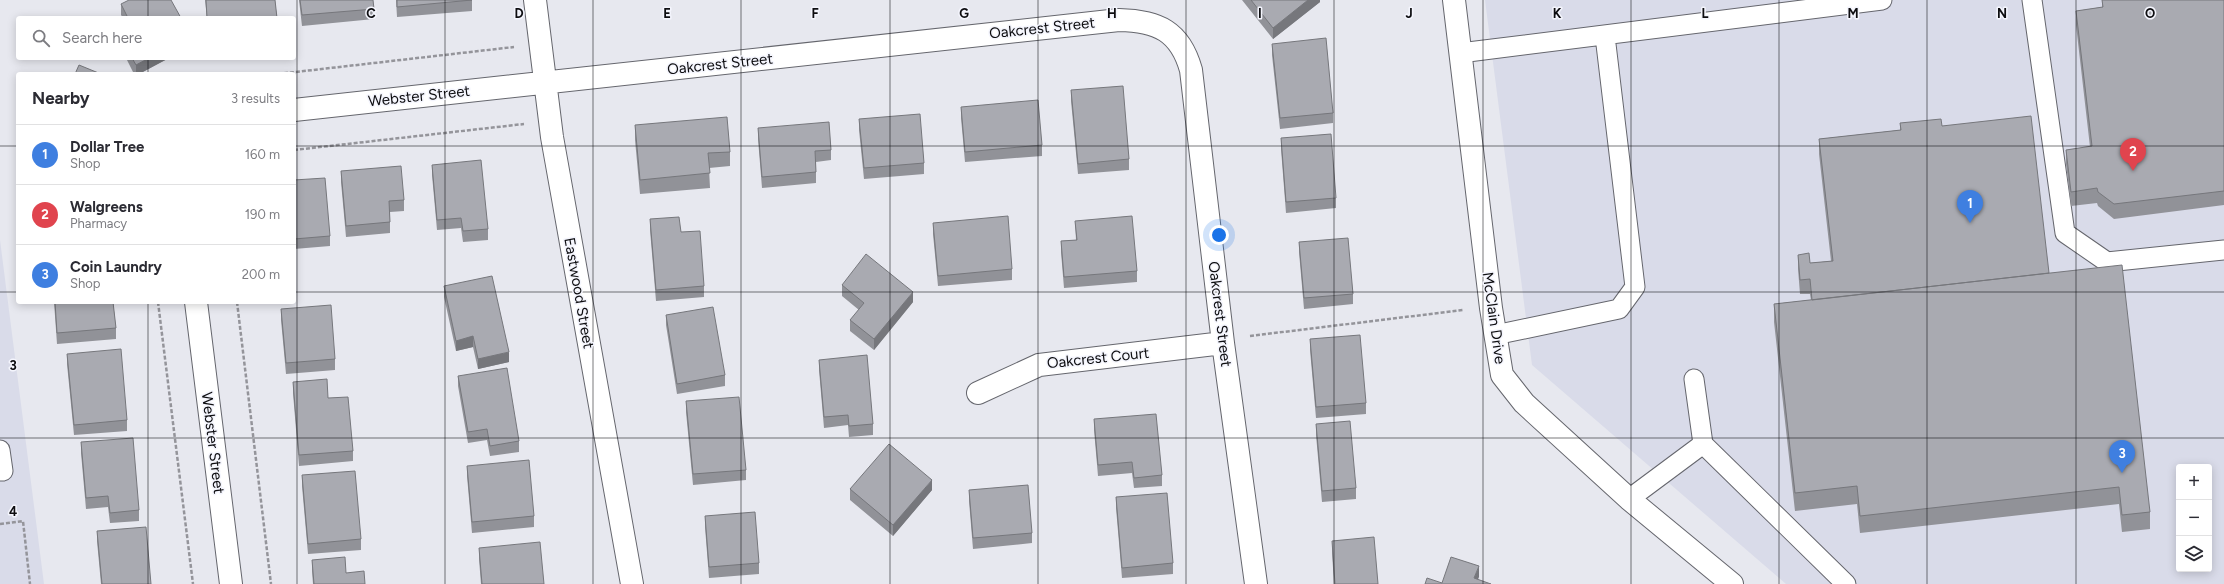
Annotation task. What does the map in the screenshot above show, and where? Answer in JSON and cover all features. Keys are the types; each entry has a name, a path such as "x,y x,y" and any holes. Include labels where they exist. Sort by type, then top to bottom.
{"street":[{"name":"Eastwood Street","path":"535,0 552,137 632,584"},
{"name":"McClain Drive","path":"1454,0 1495,335 1502,375 1524,403 1629,499 1732,584"},
{"name":"Oakcrest Street","path":"545,83 1120,20 1140,21 1158,26 1171,33 1180,42 1191,70 1223,343 1256,584"},
{"name":"Webster Street","path":"296,110 545,83"},
{"name":"Webster Street","path":"196,304 231,584"},
{"name":"Oakcrest Court","path":"978,393 1039,365 1223,343"}],"lane":[{"path":"1460,54 1882,0"},
{"path":"2032,0 2065,233 2107,262 2224,250"},
{"path":"1495,335 1619,309 1635,287 1604,36"},
{"path":"1694,379 1703,444 1846,584"},
{"path":"1629,499 1703,444"},
{"path":"0,450 2,471 0,471"}],"path":[{"path":"296,72 517,47"},
{"path":"296,150 526,124"},
{"path":"158,304 193,584"},
{"path":"237,304 271,584"},
{"path":"1246,337 1465,309"},
{"path":"0,524 23,522 30,584"}],"shaded area":[{"path":"1485,0 2224,0 2224,584 1786,584 1532,365"},
{"path":"0,240 44,584 0,584"}],"building":[{"path":"129,0 171,0 180,16 127,16 121,4"},
{"path":"206,0 275,0 277,16 207,16"},
{"path":"300,0 373,0 374,9 302,15"},
{"path":"397,0 472,0 397,7"},
{"path":"1251,0 1308,0 1273,28"},
{"path":"2102,0 2224,0 2224,191 2114,204 2098,192 2097,188 2071,192 2066,150 2092,146 2076,11 2103,7"},
{"path":"1326,38 1333,113 1280,118 1272,44"},
{"path":"133,60 145,60 136,65"},
{"path":"79,65 96,72 76,72"},
{"path":"1123,86 1129,159 1078,164 1071,90"},
{"path":"1038,100 1042,145 965,152 961,107"},
{"path":"920,114 924,163 864,168 859,119"},
{"path":"2031,116 2049,273 1812,300 1810,279 1800,280 1798,255 1809,253 1810,263 1833,261 1819,139 1901,130 1900,123 1941,119 1942,126"},
{"path":"727,117 730,152 708,153 710,173 640,180 635,125"},
{"path":"829,122 831,150 815,151 816,172 762,177 758,128"},
{"path":"1331,134 1336,198 1286,202 1281,138"},
{"path":"481,160 488,229 463,231 461,218 437,220 432,165"},
{"path":"401,166 404,200 389,201 390,222 346,226 341,171"},
{"path":"325,178 330,236 296,239 296,180"},
{"path":"1008,216 1012,269 938,276 933,223"},
{"path":"1132,216 1137,271 1064,277 1061,241 1077,240 1075,221"},
{"path":"679,217 681,232 700,231 704,286 656,290 650,219"},
{"path":"1348,238 1353,294 1304,298 1299,242"},
{"path":"866,254 913,292 874,339 850,320 864,303 842,285"},
{"path":"2122,265 2150,512 2122,515 2119,487 1860,516 1857,486 1795,493 1774,304"},
{"path":"492,276 509,352 478,359 473,336 456,341 444,286"},
{"path":"55,304 113,304 116,328 57,333"},
{"path":"331,305 335,359 286,363 281,309"},
{"path":"713,307 725,375 677,384 666,315"},
{"path":"1360,335 1366,403 1316,407 1310,339"},
{"path":"121,349 127,420 74,425 67,354"},
{"path":"867,355 873,424 849,426 848,415 824,417 819,360"},
{"path":"507,368 519,441 490,446 487,429 468,432 458,376"},
{"path":"327,379 328,398 348,397 353,451 299,455 293,382"},
{"path":"739,397 746,470 693,474 686,401"},
{"path":"1156,414 1162,475 1134,478 1132,462 1098,465 1094,419"},
{"path":"1350,421 1356,488 1322,491 1316,424"},
{"path":"133,438 139,510 110,513 108,496 86,498 81,442"},
{"path":"889,444 932,480 893,525 850,489"},
{"path":"529,460 534,516 472,522 467,466"},
{"path":"355,471 361,539 308,544 302,475"},
{"path":"1028,485 1032,533 973,538 969,490"},
{"path":"1167,493 1173,563 1122,568 1116,497"},
{"path":"755,512 759,563 709,567 705,516"},
{"path":"146,527 151,584 102,584 97,531"},
{"path":"1374,537 1378,584 1335,584 1332,541"},
{"path":"540,542 544,584 482,584 479,548"},
{"path":"345,557 346,573 364,571 365,584 314,584 312,560"},
{"path":"1451,557 1479,566 1474,578 1491,584 1425,584 1427,578 1442,583"}],"place":[{"name":"Walgreens","path":"2133,171"},
{"name":"Dollar Tree","path":"1970,223"},
{"name":"Coin Laundry","path":"2122,473"}]}
